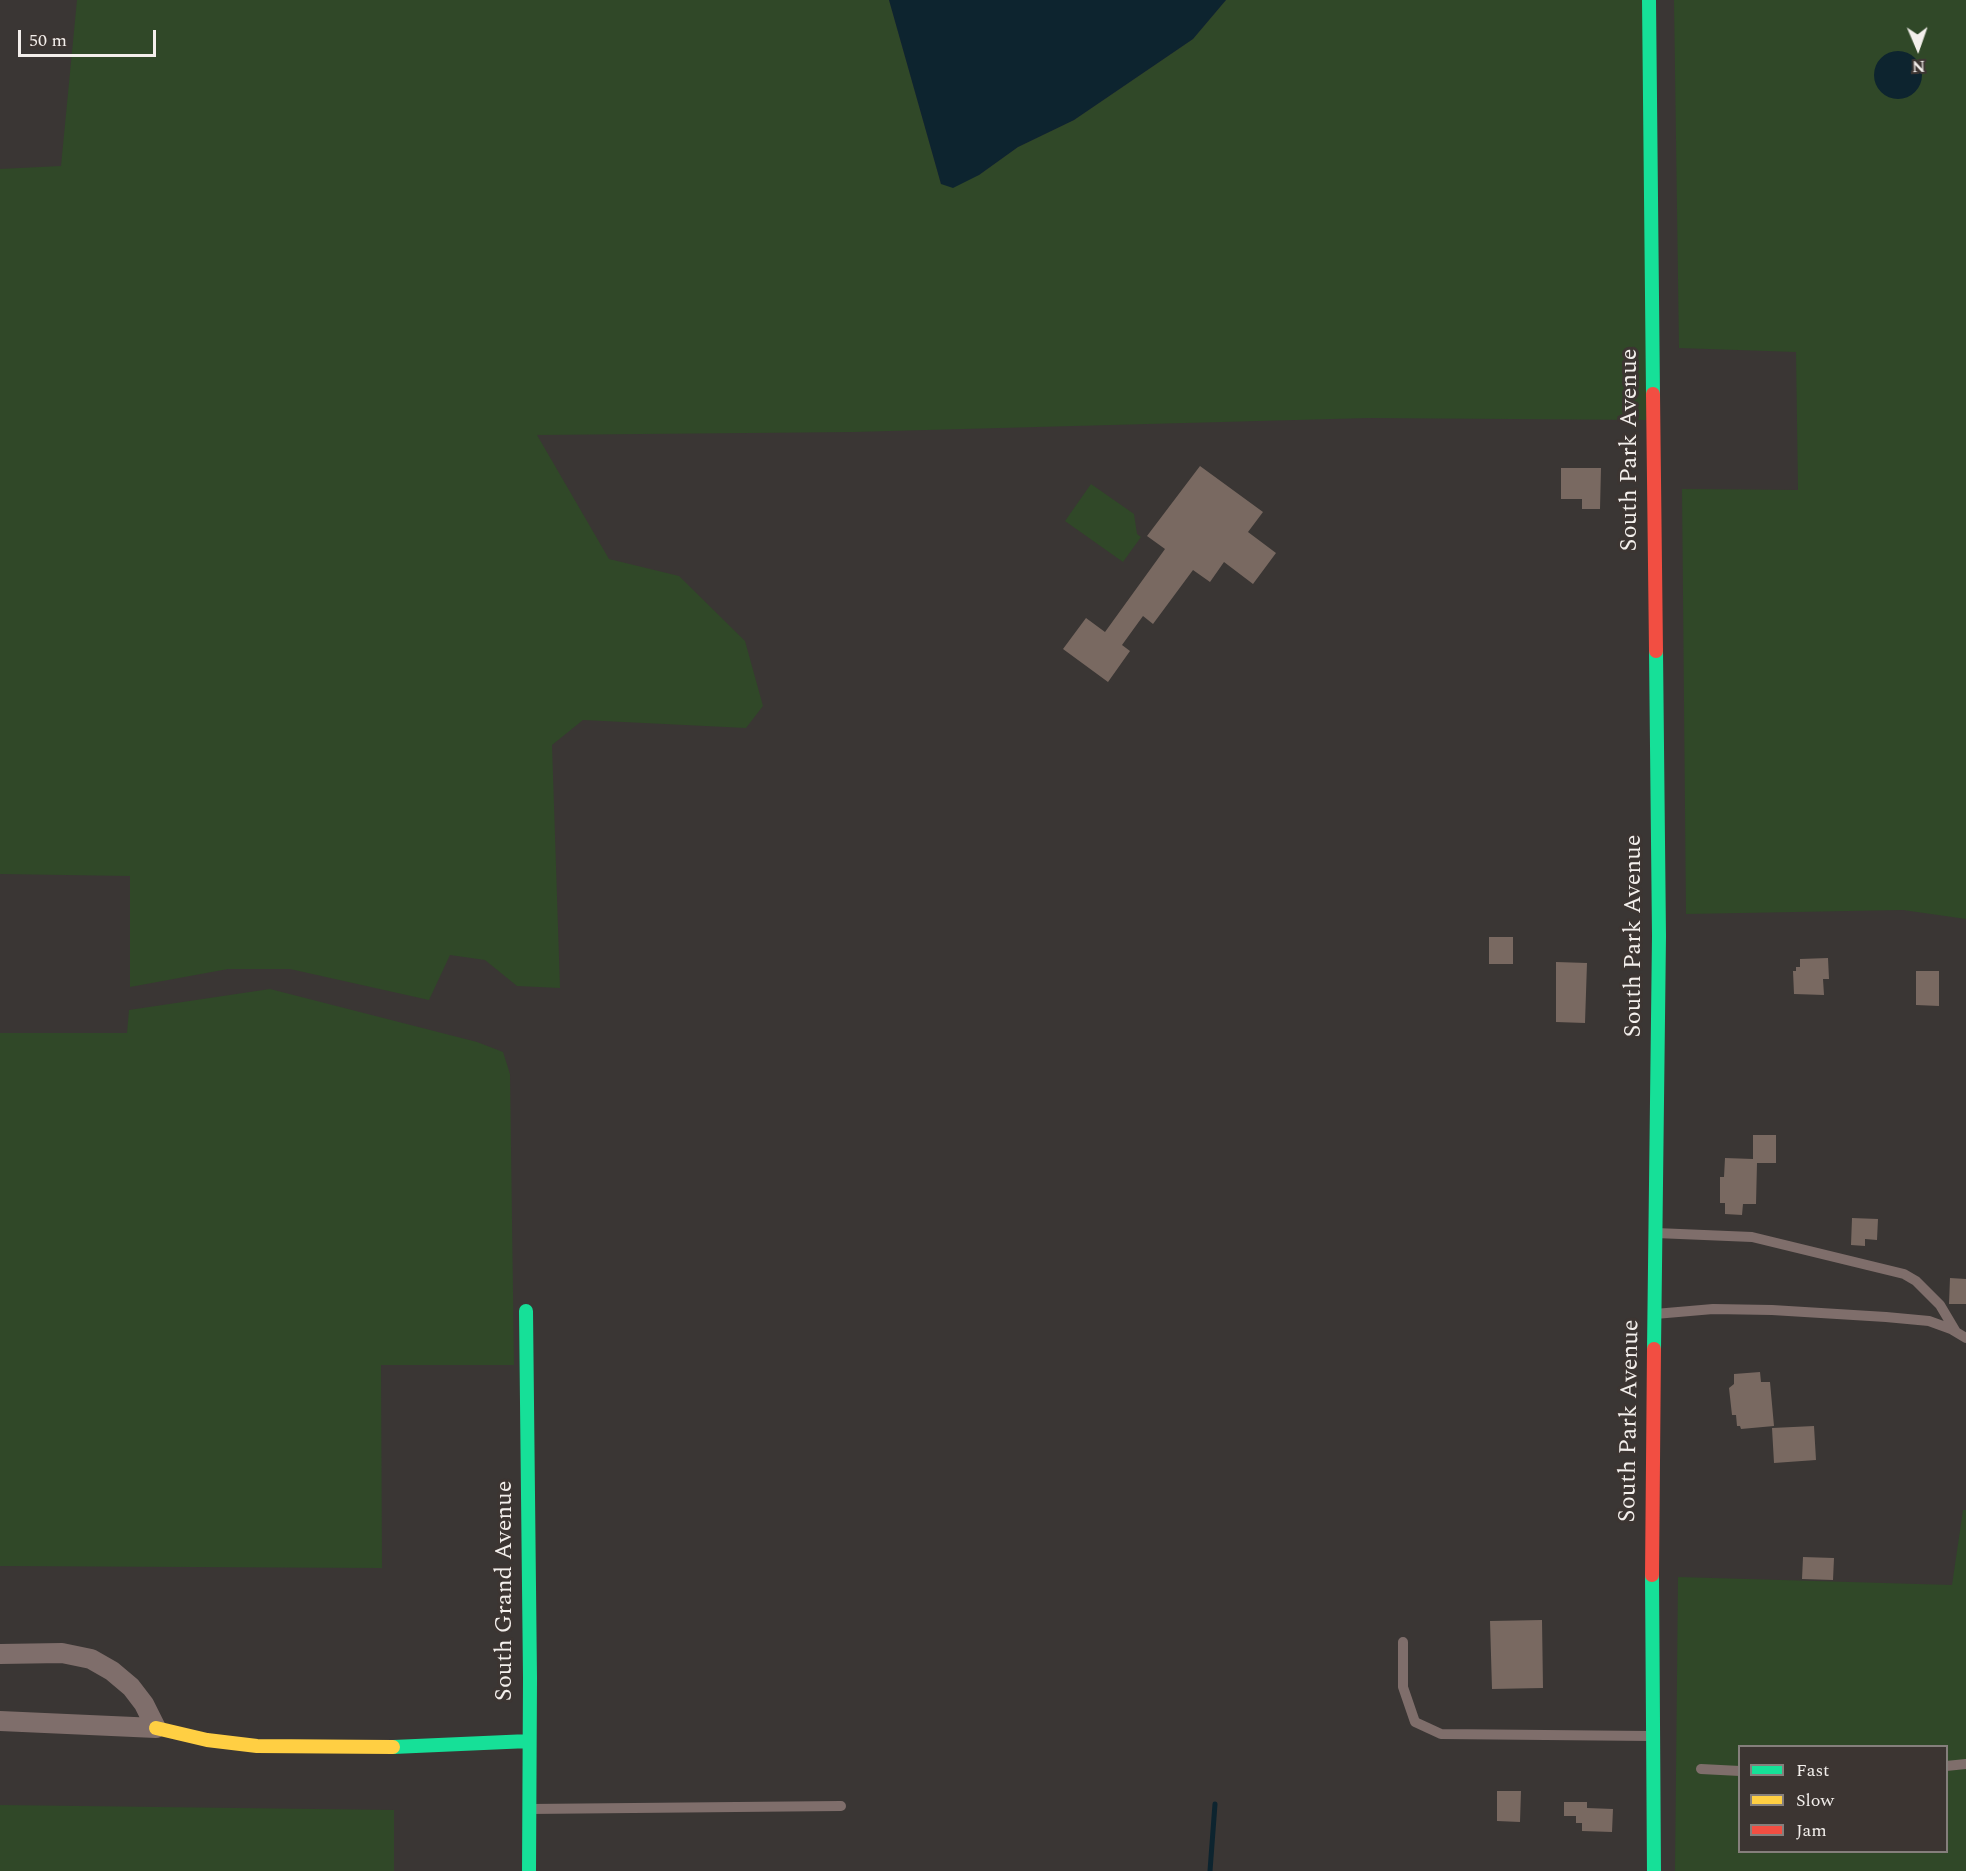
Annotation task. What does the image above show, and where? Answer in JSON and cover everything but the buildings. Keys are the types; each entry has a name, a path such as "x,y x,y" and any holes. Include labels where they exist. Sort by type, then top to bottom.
{"street":[{"name":"South Park Avenue","path":"1649,0 1659,936 1652,1736 1654,1871"},
{"name":"South Grand Avenue","path":"526,1311 529,1871"},
{"path":"0,1654 62,1653 91,1659 112,1671 131,1687 144,1704 156,1728"},
{"path":"0,1721 139,1725 207,1740 257,1746 391,1748 530,1741"}],"lane":[{"path":"1656,1233 1752,1237 1904,1274 1916,1281 1940,1305 1956,1332"},
{"path":"1655,1314 1713,1309 1886,1317 1929,1321 1966,1338"},
{"path":"1403,1642 1403,1687 1415,1722 1441,1734 1652,1736"},
{"path":"1948,1766 1966,1764"},
{"path":"1701,1769 1738,1771"},
{"path":"529,1809 841,1806"}],"green space":[{"path":"77,0 889,0 941,184 979,175 1018,147 1074,120 1193,39 1226,0 1643,0 1648,420 1369,418 853,432 537,435 609,559 679,576 745,641 763,706 746,728 583,720 552,745 560,988 517,986 485,960 450,955 429,1000 290,969 228,969 130,987 130,876 0,874 0,169 61,166"},
{"path":"1674,0 1966,0 1966,919 1903,910 1686,914 1682,489 1798,490 1796,352 1679,348"},
{"path":"1091,484 1134,514 1137,534 1141,537 1123,562 1065,521"},
{"path":"270,989 477,1042 503,1052 510,1074 514,1365 381,1365 382,1568 0,1566 0,1033 127,1033 129,1010"},
{"path":"1963,1510 1966,1510 1966,1871 1675,1871 1678,1577 1952,1585"},
{"path":"0,1805 394,1810 394,1871 0,1871"}],"water":[{"path":"889,0 1226,0 1193,39 1074,120 1018,147 979,175 953,188 941,184"},
{"path":"1893,51 1903,51 1915,58 1922,70 1922,80 1915,92 1903,99 1893,99 1878,88 1874,80 1874,70 1885,55"}],"waterway":[{"path":"1210,1871 1215,1804"}],"traffic: fast":[{"path":"1649,0 1653,394"},
{"path":"1654,1349 1659,936 1656,651"},
{"path":"526,1311 530,1678 529,1871"},
{"path":"1652,1575 1654,1871"},
{"path":"393,1747 529,1741"}],"traffic: slow":[{"path":"156,1728 207,1740 257,1746 393,1747"}],"traffic: jam":[{"path":"1653,394 1656,651"},
{"path":"1652,1575 1654,1349"}]}
